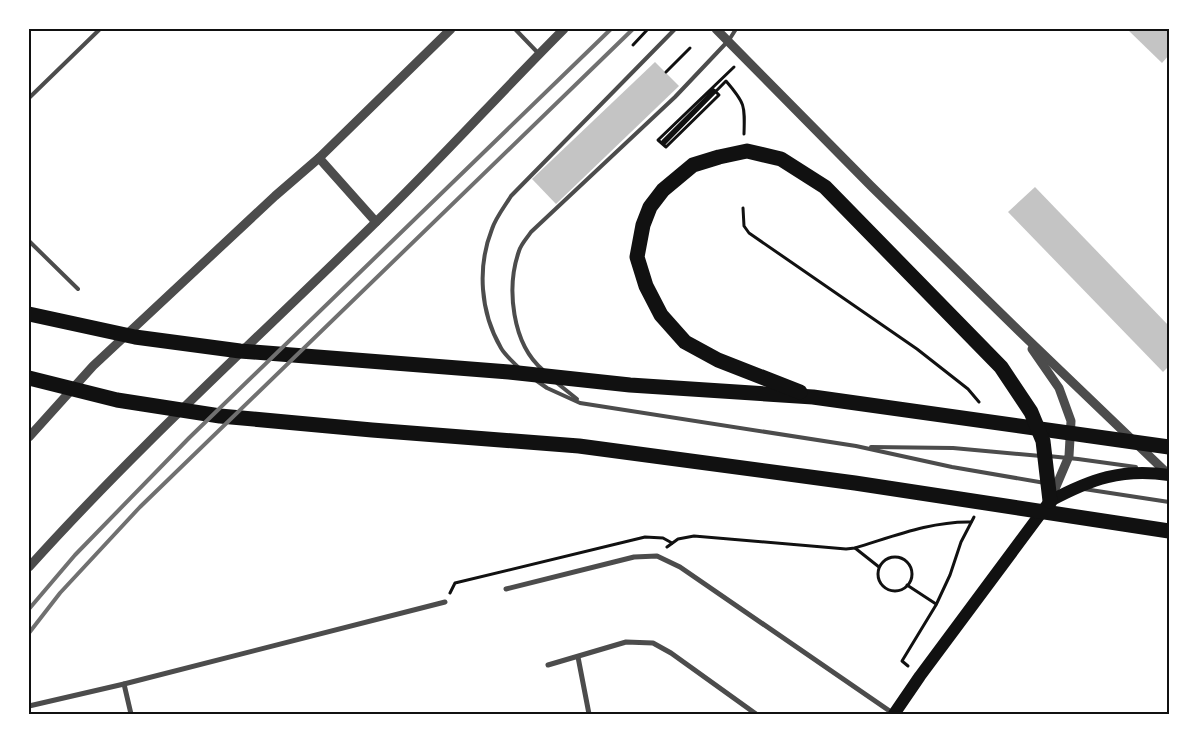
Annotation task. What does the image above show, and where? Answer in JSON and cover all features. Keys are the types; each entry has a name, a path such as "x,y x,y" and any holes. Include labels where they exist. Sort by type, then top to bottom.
{"highway":[{"path":"813,397 718,360 685,342 661,315 646,286 638,257 643,225 650,207 663,190 693,165 747,151 781,160 825,187 1001,367 1031,412 1043,441 1050,501"},
{"path":"29,314 135,337 240,351 509,372 630,385 813,397 1169,447"},
{"path":"29,378 117,400 220,416 579,446 855,483 1169,531"}],"main road":[{"path":"894,714 1050,501 1081,485 1102,477 1144,472 1169,474"}],"street":[{"path":"29,436 93,366 275,196 319,158 450,29"},
{"path":"29,567 78,513 272,321 376,222 564,29"},
{"path":"716,29 871,186 1169,474"},
{"path":"319,158 376,222"},
{"path":"1020,332 1059,388 1071,421 1069,456 1050,501"},
{"path":"506,589 634,558 657,556 680,567 894,714"},
{"path":"29,706 124,684 446,602"},
{"path":"548,665 626,642 653,643 672,653 756,714"},
{"path":"578,657 589,714"},
{"path":"124,684 131,714"}],"lane":[{"path":"29,98 100,29"},
{"path":"515,29 539,54"},
{"path":"675,29 512,196 492,227 483,258 483,291 489,320 502,349 519,368 547,388 580,403 876,449 952,467 1169,502"},
{"path":"580,403 537,365 524,344 516,323 512,295 514,271 519,250 531,232 675,97 729,40 736,29"},
{"path":"29,241 78,289"},
{"path":"876,449 962,449 1078,459 1169,474"}],"path":[{"path":"633,45 648,29"},
{"path":"666,72 690,48"},
{"path":"744,57 658,140 666,147 719,95 714,90 663,141 665,142 726,81 744,105 744,135"},
{"path":"657,556 678,539 694,536 829,548 855,548 923,528 957,522 971,522"},
{"path":"446,602 455,582 645,537 663,538 672,543"},
{"path":"855,548 879,567"},
{"path":"897,557 909,565 912,572 911,579 907,585 895,591 888,589 879,580 879,567 884,561 897,557"},
{"path":"907,585 936,604"}],"building":[{"path":"1127,29 1169,29 1169,55 1162,63"},
{"path":"655,62 679,86 556,204 532,179"},
{"path":"1035,187 1169,326 1169,366 1163,372 1008,212"}],"railway":[{"path":"29,609 75,555 189,438 611,29"},
{"path":"29,633 60,593 140,507 633,29"}]}
